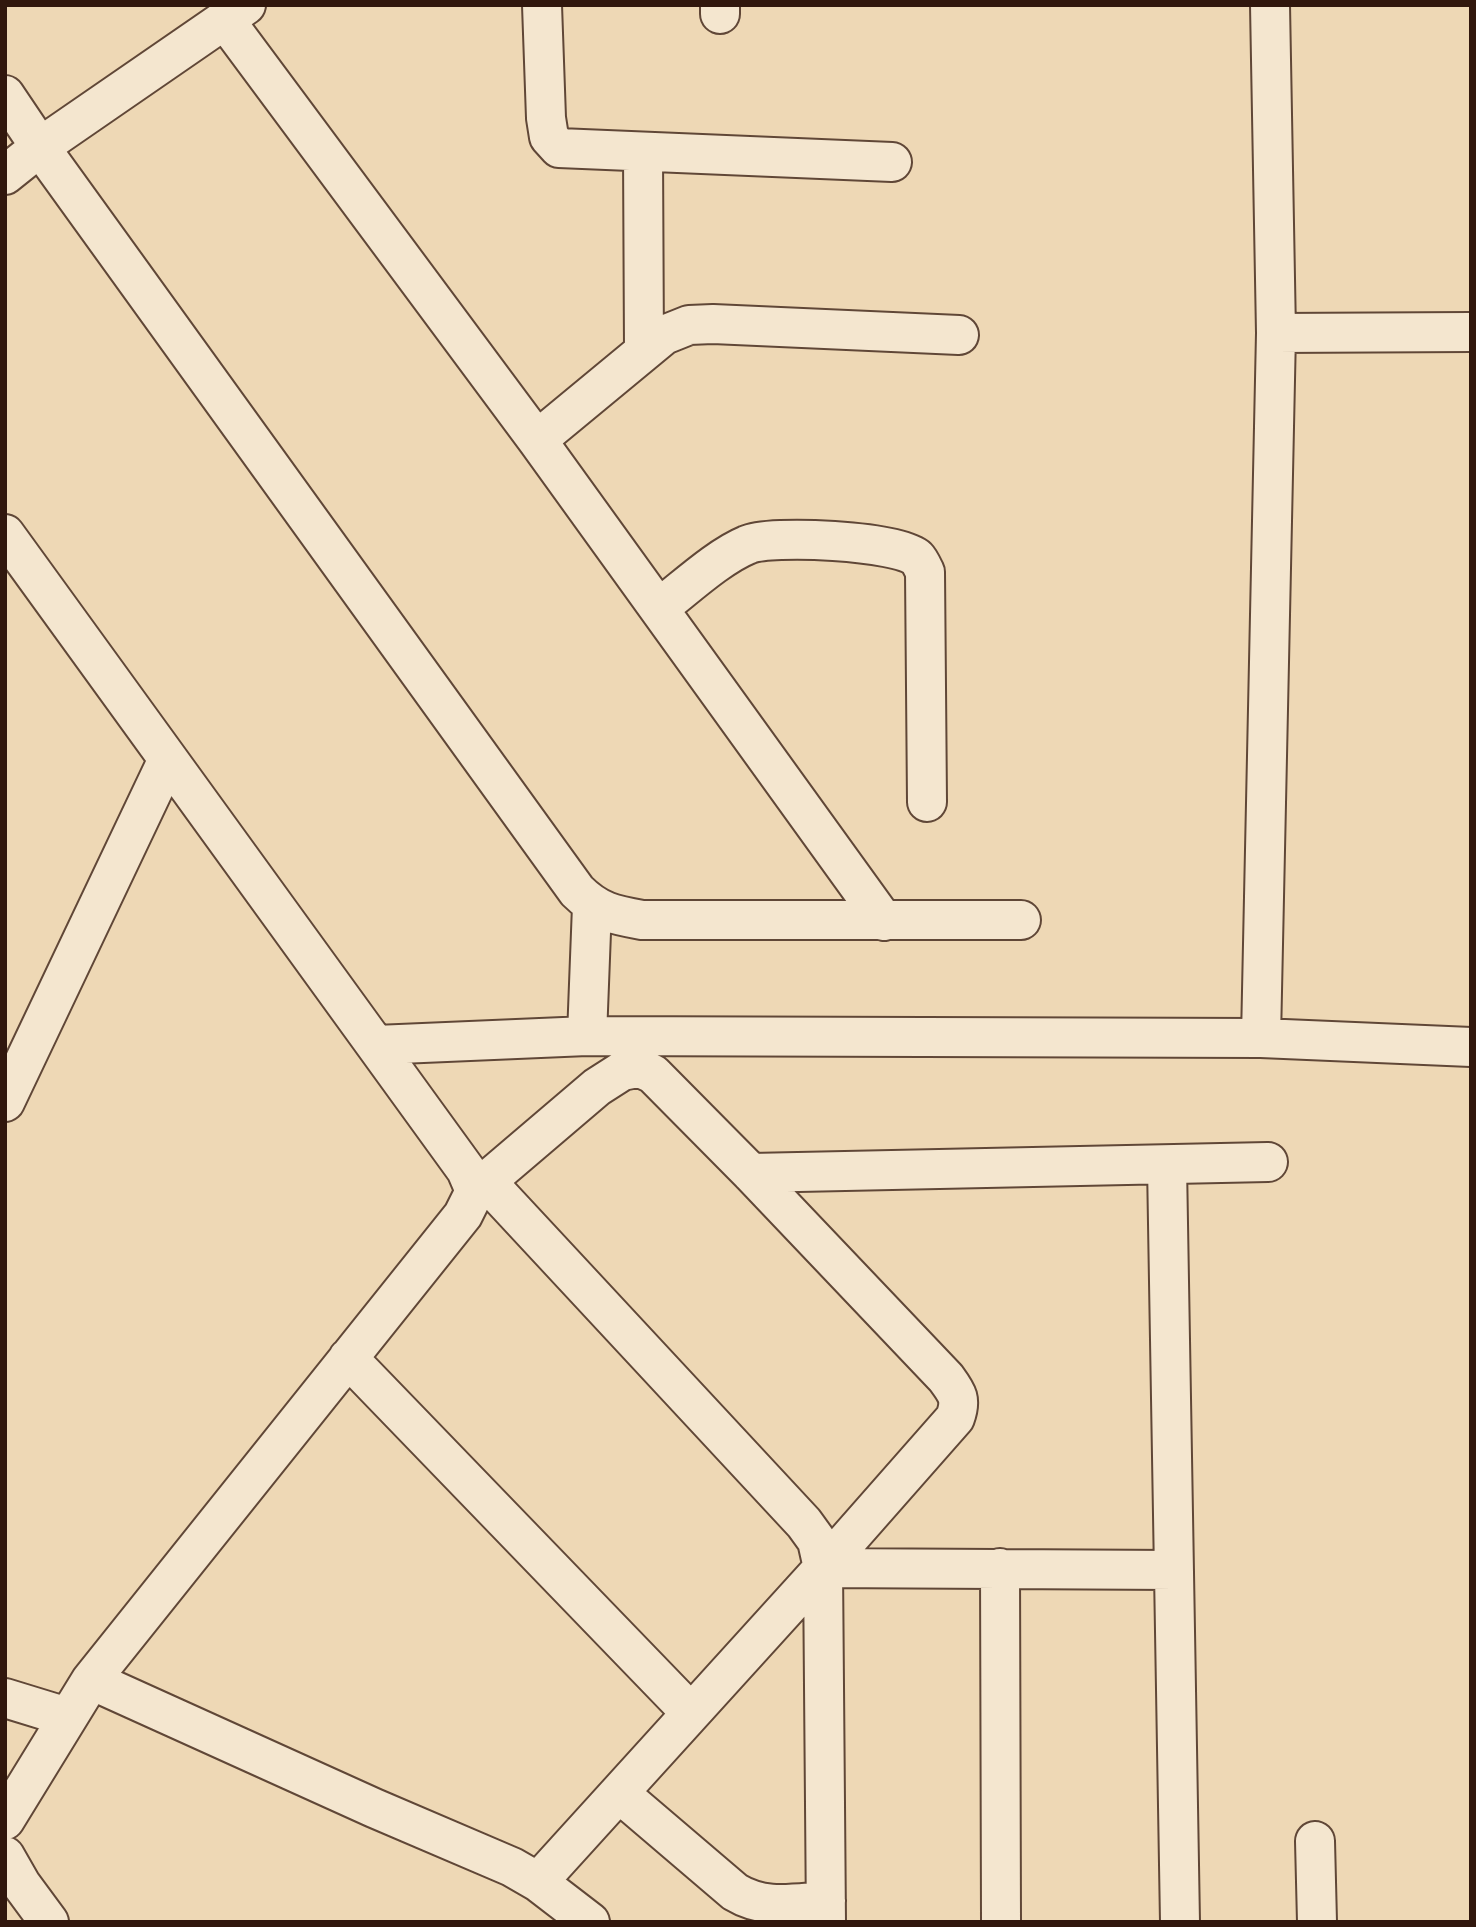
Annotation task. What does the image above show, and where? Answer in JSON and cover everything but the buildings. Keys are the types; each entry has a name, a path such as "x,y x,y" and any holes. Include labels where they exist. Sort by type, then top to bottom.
{"street":[{"path":"542,5 546,118 549,137 559,148 892,162"},
{"path":"1261,1038 1276,333 1270,5"},
{"path":"5,174 235,13 537,440 884,921"},
{"path":"5,95 577,891 593,906 615,915 642,920 1021,920"},
{"path":"643,152 644,351"},
{"path":"537,440 664,335 689,325 959,335"},
{"path":"1276,333 1471,332"},
{"path":"5,534 466,1170 804,1523 817,1541 823,1568 826,1911 749,1901 619,1793"},
{"path":"659,608 733,552 748,544 769,539 799,538 885,547 916,558 925,572 927,802"},
{"path":"5,1102 168,759"},
{"path":"587,1036 593,906"},
{"path":"376,1045 587,1036 1261,1038 1471,1048"},
{"path":"5,1820 91,1680 463,1214 481,1186 597,1087 622,1071 642,1069 653,1074 751,1173 946,1378 956,1391 960,1405 955,1418 823,1568 538,1882"},
{"path":"751,1173 1268,1162"},
{"path":"1167,1165 1180,1922"},
{"path":"348,1358 691,1713"},
{"path":"823,1568 1174,1570"},
{"path":"1000,1568 1001,1922"},
{"path":"91,1680 512,1867 538,1882 590,1922"},
{"path":"5,1698 68,1717"},
{"path":"1315,1841 1317,1922"},
{"path":"5,1856 21,1884 49,1922"}]}
